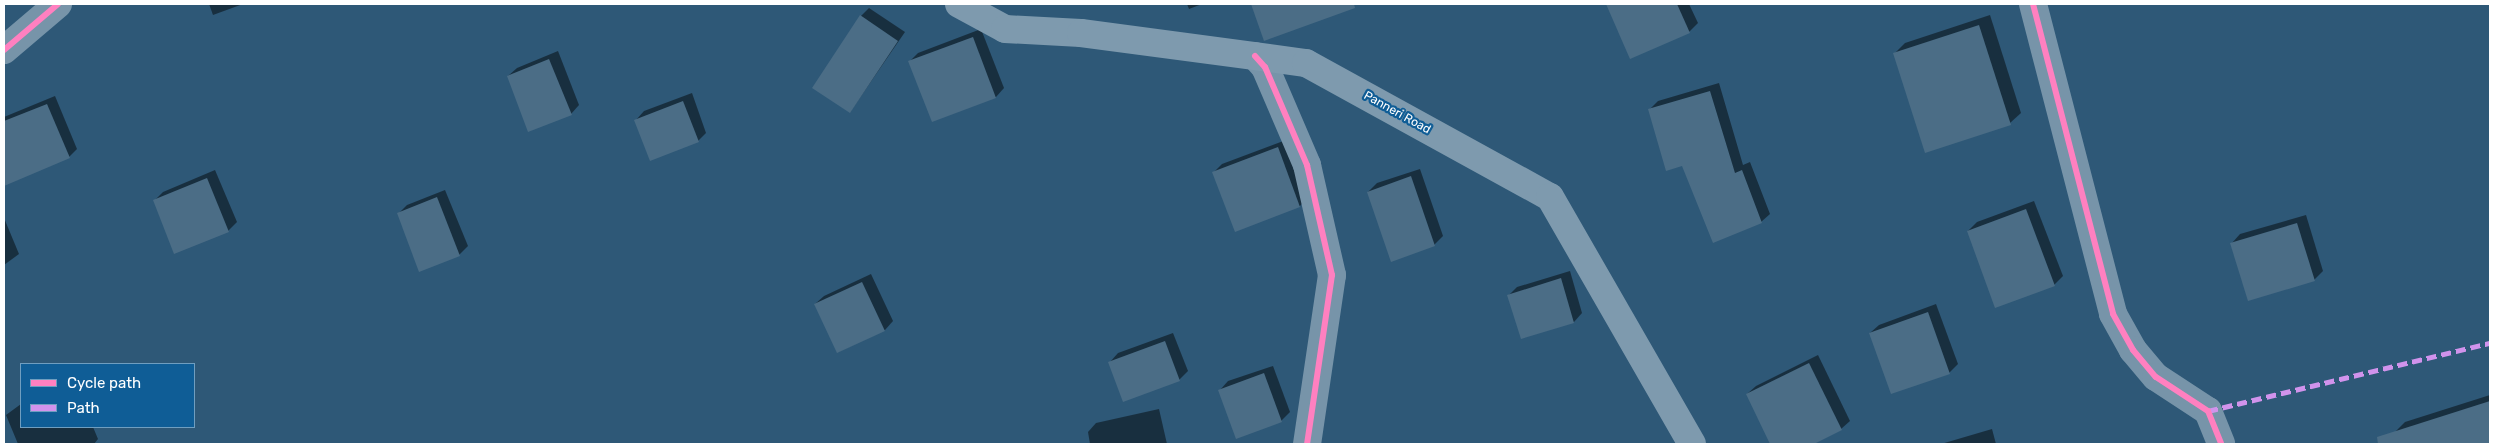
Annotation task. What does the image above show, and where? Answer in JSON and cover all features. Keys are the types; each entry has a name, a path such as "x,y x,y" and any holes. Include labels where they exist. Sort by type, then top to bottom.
{"main road":[{"name":"Panneri Road","path":"959,4 1005,28 1081,33 1306,63 1550,197 1692,444"}],"street":[{"path":"4,50 58,4"},
{"path":"2033,4 2113,314 2133,350 2156,377 2208,411 2221,444"},
{"path":"1255,56 1265,67 1307,165 1332,275 1307,444"}],"building":[{"path":"1251,4 1354,4 1355,8 1264,41"},
{"path":"1606,4 1677,4 1690,33 1630,59"},
{"path":"860,15 898,41 850,113 812,88"},
{"path":"1979,25 2011,125 1925,153 1893,53"},
{"path":"973,37 996,98 932,122 908,61"},
{"path":"549,59 572,115 528,132 507,76"},
{"path":"1710,91 1735,173 1742,170 1762,223 1713,243 1682,166 1666,171 1648,109"},
{"path":"683,101 699,142 650,161 634,120"},
{"path":"47,104 70,158 4,186 4,121"},
{"path":"1278,147 1300,207 1235,232 1212,172"},
{"path":"1411,176 1435,246 1391,262 1367,192"},
{"path":"207,178 229,232 174,254 153,200"},
{"path":"437,197 460,256 419,272 397,213"},
{"path":"2026,209 2055,286 1995,308 1967,231"},
{"path":"2297,223 2315,281 2248,301 2230,243"},
{"path":"1561,278 1574,323 1521,339 1507,295"},
{"path":"862,282 885,331 837,353 814,304"},
{"path":"1928,312 1950,374 1891,394 1869,333"},
{"path":"1165,341 1180,381 1123,402 1108,362"},
{"path":"1809,363 1842,430 1814,444 1770,444 1746,394"},
{"path":"1264,373 1282,422 1236,439 1218,390"},
{"path":"2490,401 2490,444 2378,444 2377,437"}],"marked path":[{"path":"2208,411 2490,343"}],"cycle path":[{"path":"4,50 58,4"},
{"path":"2033,4 2113,314 2133,350 2156,377 2208,411 2221,444"},
{"path":"1255,56 1265,67 1307,165 1332,275 1307,444"}]}
